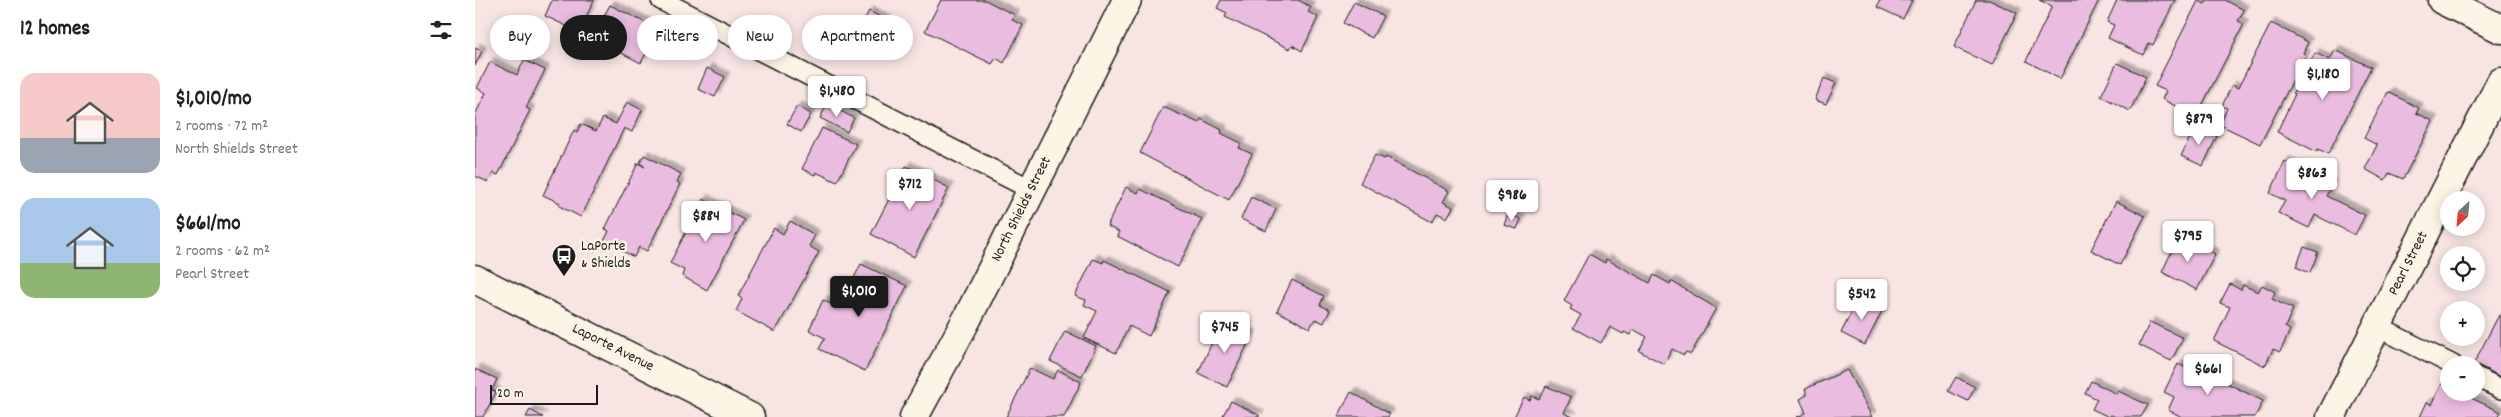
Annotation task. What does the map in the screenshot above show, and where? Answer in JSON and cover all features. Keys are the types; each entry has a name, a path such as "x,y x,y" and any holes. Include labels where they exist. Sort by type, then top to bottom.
{"street":[{"name":"North Shields Street","path":"915,417 967,319 1127,0"},
{"path":"2442,0 2501,29"},
{"name":"Pearl Street","path":"2331,417 2501,82"},
{"name":"Laporte Avenue","path":"475,280 750,417"}],"lane":[{"path":"661,0 694,7 1032,190"},
{"path":"2376,326 2440,358"},
{"path":"2485,381 2501,389"}],"building":[{"path":"552,0 594,0 587,15 560,15 560,23 550,18 550,15 545,15"},
{"path":"941,0 985,0 1015,15 1012,20 1023,25 1004,63 996,58 992,64 925,31"},
{"path":"1221,0 1298,0 1311,7 1308,12 1318,17 1302,51 1292,45 1290,49 1225,17 1227,13 1217,8"},
{"path":"1880,0 1912,0 1903,19 1877,7"},
{"path":"1976,0 1989,0 2017,13 1992,65 1954,47"},
{"path":"2039,0 2099,0 2060,79 2026,61 2052,6"},
{"path":"2117,0 2175,0 2153,45 2149,43 2143,55 2108,38 2114,25 2107,22"},
{"path":"2207,0 2225,0 2244,10 2238,21 2244,24 2196,117 2162,99 2166,91 2155,86 2198,1 2205,4"},
{"path":"1354,2 1383,16 1372,38 1343,23"},
{"path":"610,5 637,18 637,60 642,60 641,63 627,56 627,15 605,15"},
{"path":"869,11 877,15 867,15"},
{"path":"2271,23 2308,42 2303,53 2306,55 2260,144 2220,125 2227,108 2222,106 2232,85 2238,88"},
{"path":"475,48 482,51 475,66"},
{"path":"2335,50 2371,67 2328,154 2318,149 2317,152 2277,132 2295,94 2293,93 2315,53 2330,60"},
{"path":"524,60 545,70 526,108 530,110 498,175 493,173 488,182 475,176 475,115 486,93 477,88 490,62 517,75"},
{"path":"2117,63 2146,77 2130,111 2101,96"},
{"path":"707,68 725,77 715,97 698,89"},
{"path":"1824,78 1836,83 1826,104 1815,100"},
{"path":"2388,92 2419,108 2416,113 2433,121 2403,179 2389,173 2385,180 2365,169 2377,145 2364,138"},
{"path":"627,102 642,110 632,132 624,128 581,217 559,206 560,203 543,195 574,130 577,132 581,124 596,131 603,118 616,124"},
{"path":"827,104 854,118 847,132 820,118"},
{"path":"797,106 811,114 801,132 787,124"},
{"path":"1163,107 1199,123 1201,119 1222,130 1221,133 1241,143 1239,148 1252,154 1229,200 1140,153"},
{"path":"2196,125 2217,136 2203,166 2181,156"},
{"path":"822,128 856,144 837,182 816,172 815,175 802,169"},
{"path":"644,155 681,174 677,182 680,184 647,251 639,247 634,257 604,241 609,231 605,229 638,163 645,167 640,163"},
{"path":"1375,155 1385,159 1386,157 1449,191 1443,202 1453,207 1447,218 1437,213 1432,222 1360,183"},
{"path":"2285,161 2332,184 2326,196 2365,215 2355,235 2315,215 2309,228 2278,213 2285,201 2270,193"},
{"path":"906,166 949,188 914,257 871,234"},
{"path":"1126,187 1138,193 1140,189 1202,219 1178,267 1117,236 1119,232 1107,226"},
{"path":"1251,197 1276,209 1266,231 1241,219"},
{"path":"703,199 744,220 707,290 682,276 684,270 670,263"},
{"path":"2116,201 2145,216 2120,265 2091,250"},
{"path":"1508,214 1521,219 1517,229 1504,225"},
{"path":"790,221 815,235 809,246 819,252 775,332 736,311 742,299 738,296 774,228 783,234"},
{"path":"2179,236 2215,254 2197,290 2162,272"},
{"path":"2304,247 2318,252 2310,273 2296,267"},
{"path":"1589,254 1605,263 1606,259 1650,283 1654,275 1670,284 1671,281 1716,308 1691,354 1686,352 1684,355 1672,349 1664,364 1639,351 1647,337 1633,329 1630,335 1624,332 1623,334 1610,327 1601,343 1573,328 1581,315 1570,309 1572,306 1564,301"},
{"path":"1093,259 1103,263 1104,260 1170,292 1149,336 1129,326 1116,353 1084,338 1097,311 1084,305 1086,300 1075,296"},
{"path":"861,264 907,286 865,371 819,349 825,338 809,330 823,300 839,308"},
{"path":"1292,280 1324,296 1320,305 1330,310 1324,323 1315,319 1310,328 1277,311"},
{"path":"2230,284 2241,290 2243,285 2258,292 2262,285 2275,292 2272,299 2293,309 2285,327 2290,330 2280,352 2273,349 2265,366 2214,341 2230,307 2220,303"},
{"path":"1859,297 1883,309 1865,345 1841,333"},
{"path":"2499,315 2501,316 2501,377 2485,369 2485,356 2478,356 2483,346 2485,346 2485,342"},
{"path":"1222,321 1252,335 1227,387 1198,373"},
{"path":"2150,322 2183,338 2171,361 2139,345"},
{"path":"1065,331 1096,346 1082,376 1050,361"},
{"path":"2178,364 2188,369 2190,365 2263,401 2255,417 2182,417 2168,410 2174,397 2164,392"},
{"path":"1030,368 1053,379 1058,370 1081,382 1064,417 1006,417"},
{"path":"475,369 497,379 492,390 496,392 483,417 475,417"},
{"path":"1847,370 1872,417 1797,417 1806,413 1800,399 1807,395 1805,389"},
{"path":"1956,377 1975,387 1968,401 1948,391"},
{"path":"2091,381 2117,394 2118,391 2148,405 2141,417 2116,417 2111,415 2109,417 2092,409 2097,399 2085,393"},
{"path":"1546,386 1571,397 1564,413 1573,417 1514,417 1524,397 1530,400 1532,396 1539,399"},
{"path":"2440,387 2440,401 2478,401 2501,412 2498,417 2420,417 2427,402 2432,405"},
{"path":"1351,392 1390,414 1388,417 1338,417"},
{"path":"1231,401 1259,415 1259,417 1222,417"},
{"path":"530,410 543,417 526,417"}],"place":[{"name":"LaPorte & Shields","path":"564,277"}]}
